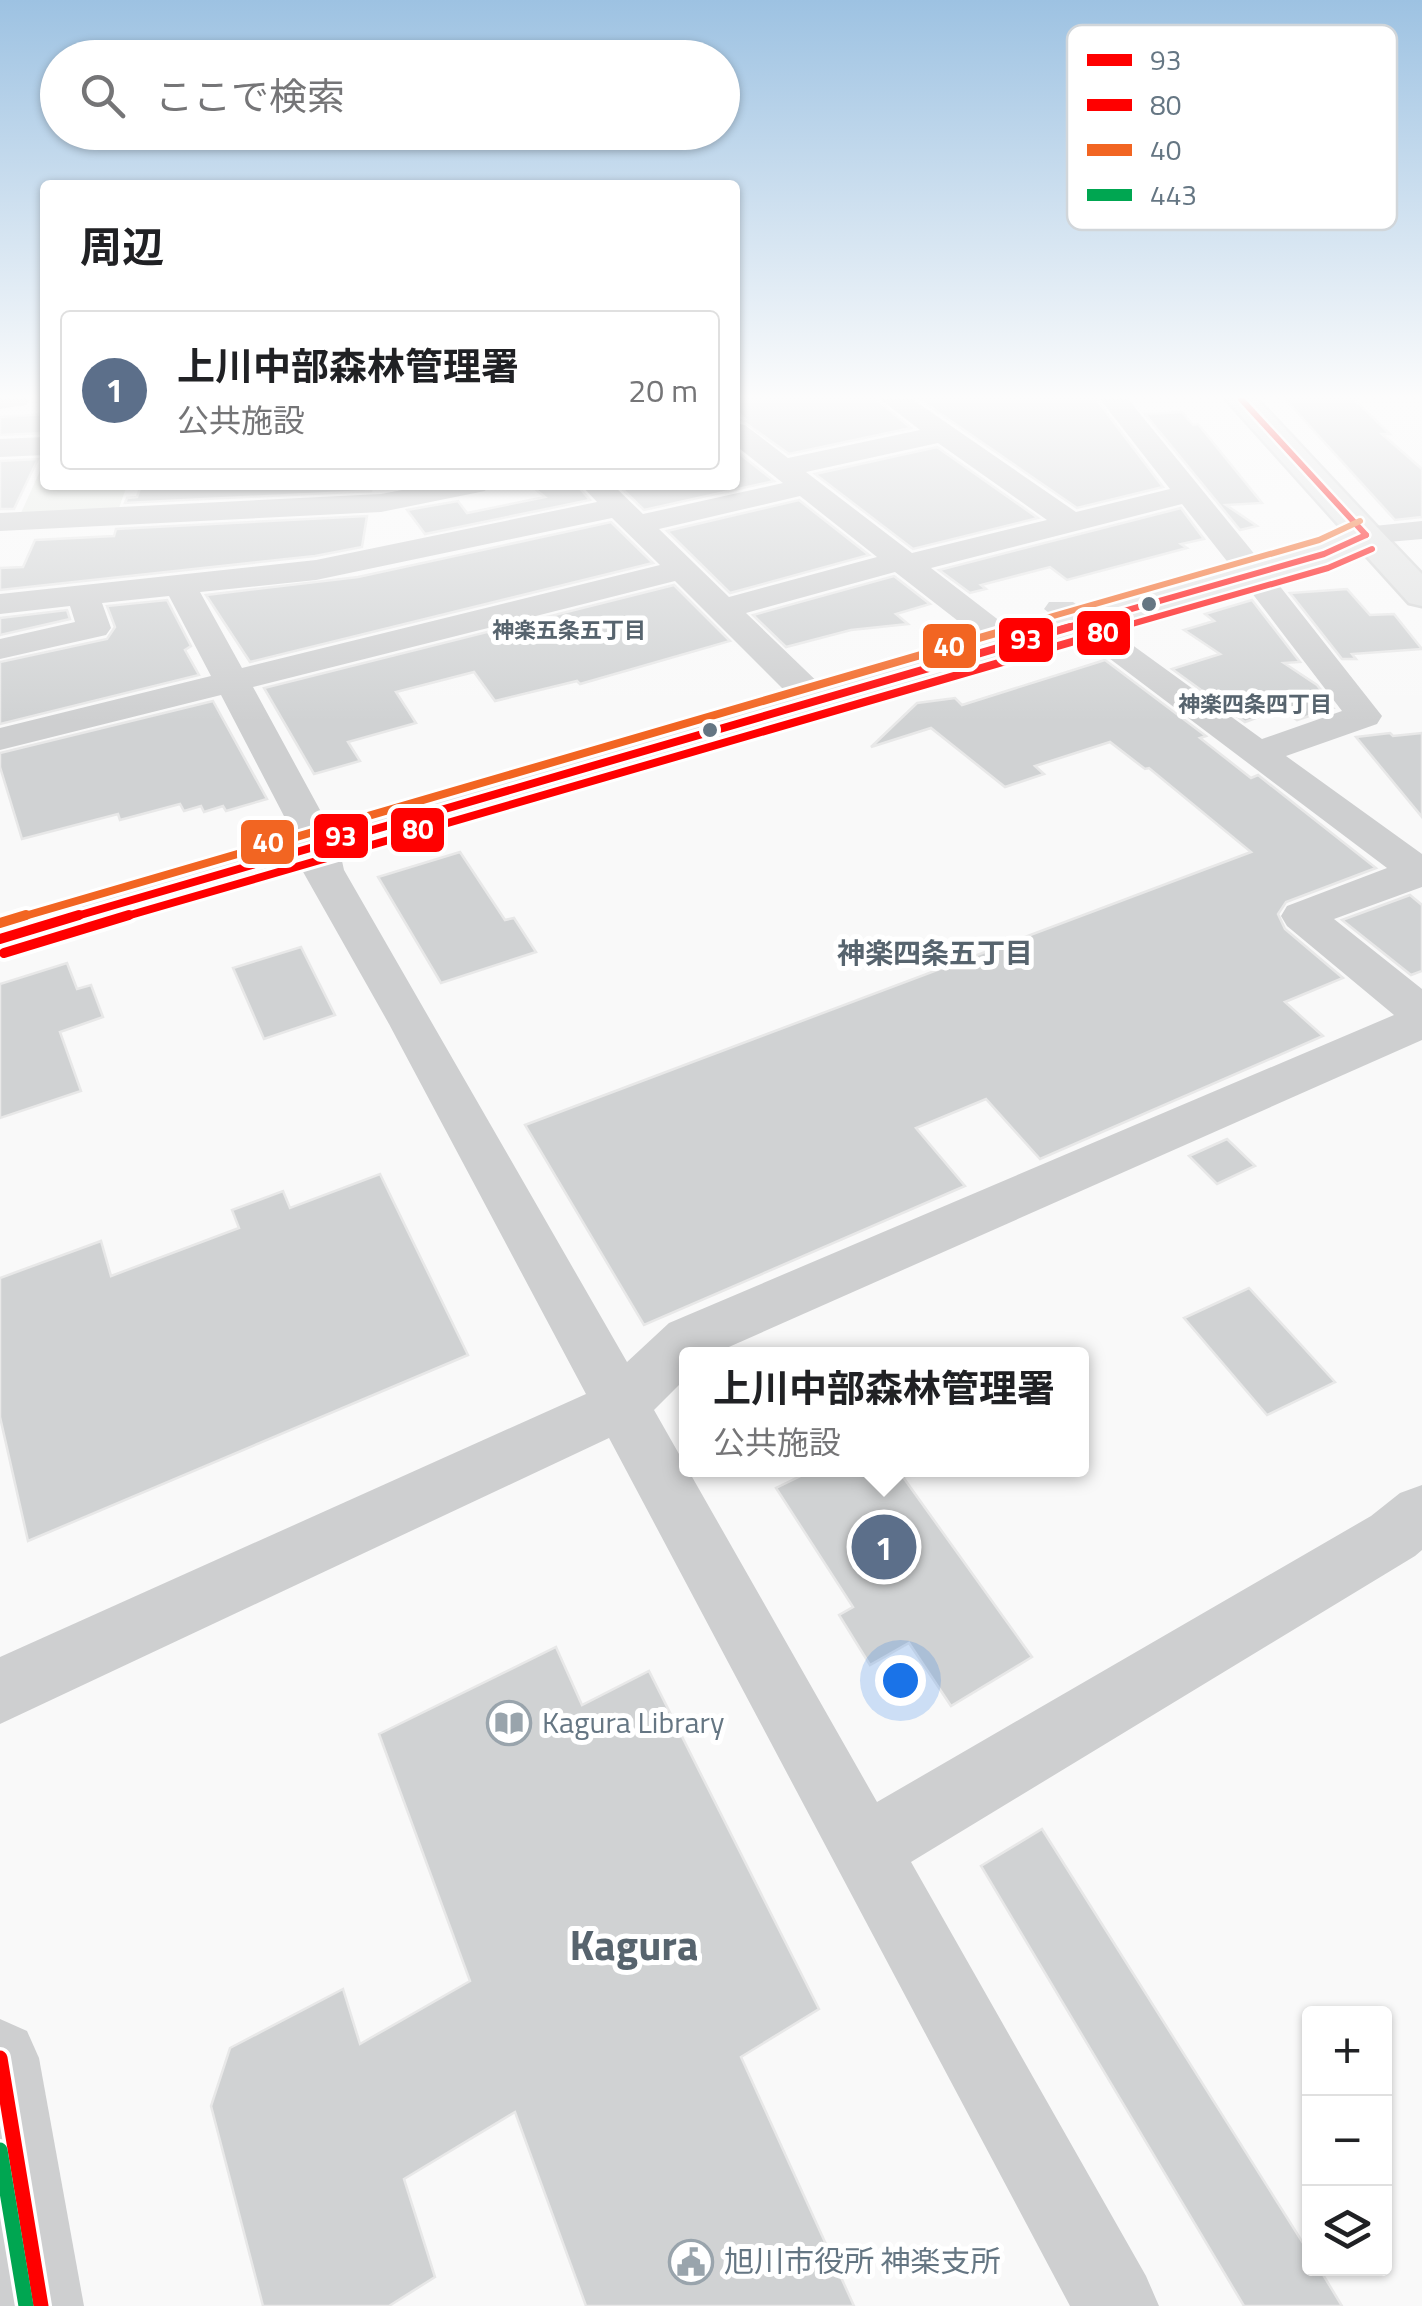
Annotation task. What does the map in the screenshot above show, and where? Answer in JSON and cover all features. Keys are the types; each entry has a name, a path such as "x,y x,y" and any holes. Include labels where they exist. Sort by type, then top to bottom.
{"main road":[{"path":"1340,507 1422,594"},
{"path":"0,908 312,832 1247,566 1324,554 1366,535"},
{"path":"0,939 312,832"}],"street":[{"path":"0,522 210,507"},
{"path":"380,557 382,507"},
{"path":"0,604 316,570 614,507"},
{"path":"618,507 808,692"},
{"path":"831,507 998,637"},
{"path":"1048,507 1073,524"},
{"path":"724,609 1138,507"},
{"path":"1197,507 1364,716 1275,747"},
{"path":"1366,535 1422,530"},
{"path":"0,739 684,569"},
{"path":"181,586 235,681 312,832 322,870 412,1024 1116,2306"},
{"path":"0,649 94,628 83,597"},
{"path":"1072,616 1275,747 1421,863 1302,916 1422,1013"},
{"path":"682,1347 689,1340 1422,1021"},
{"path":"0,1691 621,1405 679,1350"},
{"path":"865,1849 1393,1536 1422,1513"},
{"path":"0,2058 41,2306"}],"shaded area":[{"path":"24,507 119,507 119,508 21,513"}],"building":[{"path":"462,507 467,513 498,507 558,507 425,534 407,510"},
{"path":"771,507 807,507 869,555 730,593 667,531"},
{"path":"858,507 1022,507 1038,518 913,549"},
{"path":"1221,507 1228,507 1257,526 1240,530"},
{"path":"1383,507 1422,507 1422,517 1395,520"},
{"path":"1181,508 1204,539 1181,544 1187,548 1067,580 1050,567 981,585 986,589 970,593 939,570"},
{"path":"367,516 362,547 315,556 0,590 0,568 23,567 35,540 114,536 116,529"},
{"path":"611,522 653,563 250,662 206,595 358,577"},
{"path":"894,576 930,604 896,614 908,624 851,630 786,647 753,615"},
{"path":"674,585 730,641 580,684 577,681 495,701 474,672 396,692 416,723 348,742 360,761 314,774 264,688"},
{"path":"1347,589 1370,615 1394,614 1422,649 1352,654 1356,659 1342,659 1290,593"},
{"path":"167,600 191,646 185,650 199,675 0,724 0,662 107,639 115,627 107,606"},
{"path":"1252,600 1300,662 1284,663 1317,685 1325,695 1318,698 1333,708 1297,720 1281,709 1245,722 1172,669 1220,654 1184,630 1214,621 1205,614"},
{"path":"67,610 70,619 0,635 0,618"},
{"path":"1105,660 1206,736 1200,738 1251,778 1258,775 1376,868 1286,902 1278,914 1285,929 1343,978 1285,1002 1323,1036 1040,1159 986,1099 916,1128 965,1186 644,1325 525,1125 1251,852 1149,768 1145,769 1110,742 1035,766 1044,774 1005,787 931,728 871,747 917,703 955,698 962,705"},
{"path":"213,701 267,799 226,811 223,806 204,812 201,806 184,811 180,804 120,820 118,814 22,839 0,767 0,753"},
{"path":"1422,733 1422,817 1356,737"},
{"path":"460,852 505,920 514,918 536,952 441,983 378,877"},
{"path":"1410,895 1422,905 1422,971 1411,975 1342,920"},
{"path":"301,947 335,1015 264,1039 233,968"},
{"path":"67,963 77,989 91,985 103,1017 60,1032 81,1091 0,1118 0,984"},
{"path":"1227,1139 1255,1166 1217,1184 1189,1156"},
{"path":"380,1174 468,1355 28,1541 0,1417 0,1278 101,1241 111,1276 239,1228 232,1210 283,1191 290,1208"},
{"path":"1249,1288 1335,1382 1267,1415 1184,1318"},
{"path":"799,1477 903,1477 1032,1657 951,1706 909,1643 870,1665 839,1615 853,1607 776,1488"},
{"path":"556,1647 582,1705 649,1671 819,2009 741,2057 854,2306 586,2306 515,2112 404,2179 435,2277 389,2306 263,2306 211,2106 230,2048 343,1989 360,2044 470,1981 379,1734"},
{"path":"1042,1829 1302,2241 1302,2276 1324,2276 1342,2306 1244,2306 981,1866"}],"transit line":[{"name":"93","path":"1340,507 1366,535"},
{"name":"40","path":"0,923 1319,540 1360,521"},
{"name":"93","path":"0,939 273,856 1324,554 1366,535"},
{"name":"80","path":"4,953 277,870 1328,568 1372,549"},
{"name":"93","path":"0,2058 41,2306"},
{"name":"443","path":"0,2150 26,2306"}],"place":[{"name":"上川中部森林管理署","path":"884,1547"},
{"name":"Kagura Library","path":"509,1723"},
{"name":"旭川市役所 神楽支所","path":"691,2262"}],"district":[{"name":"神楽五条五丁目","path":"569,630"},
{"name":"神楽四条四丁目","path":"1255,704"},
{"name":"神楽四条五丁目","path":"935,953"},
{"name":"Kagura","path":"634,1945"}]}
